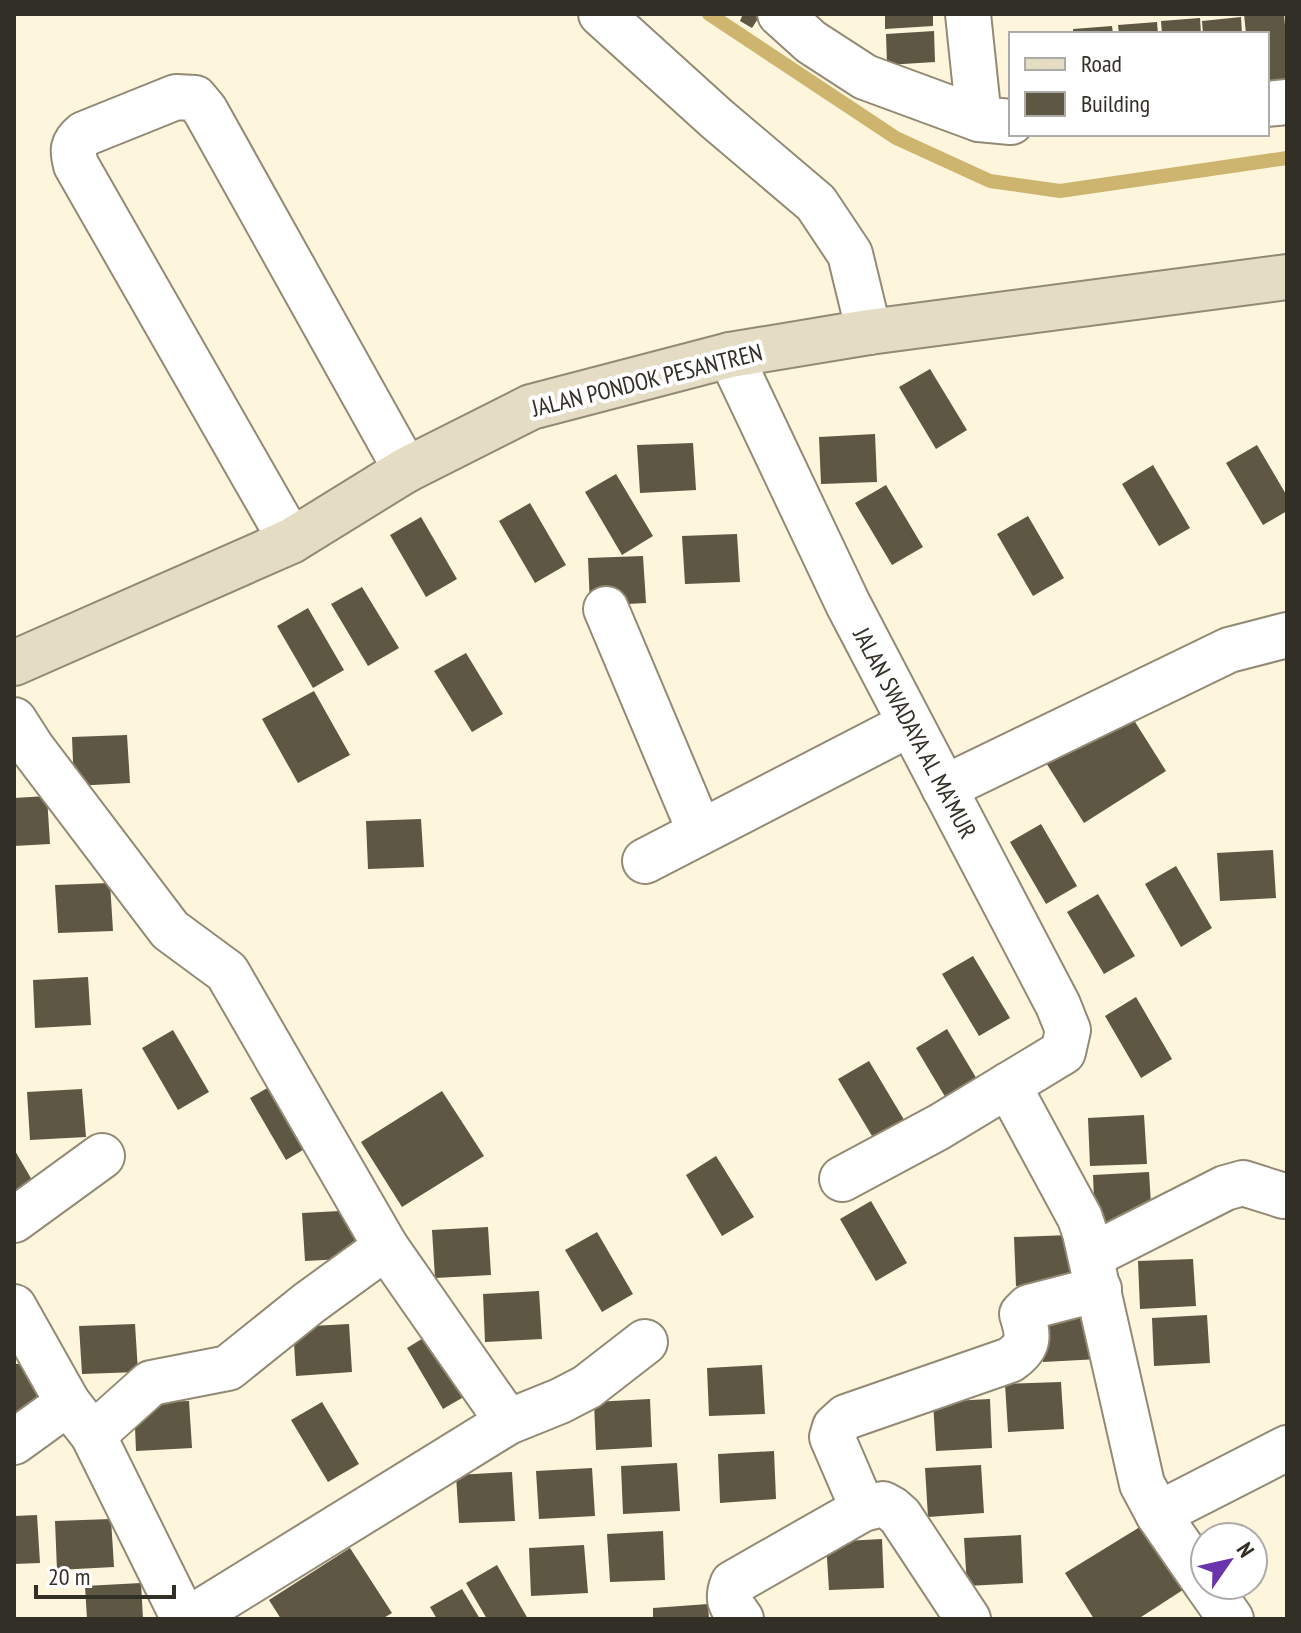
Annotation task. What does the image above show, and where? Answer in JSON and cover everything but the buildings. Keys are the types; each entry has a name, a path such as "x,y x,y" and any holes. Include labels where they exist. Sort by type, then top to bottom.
{"street":[{"path":"601,14 816,203 850,254 869,332"},
{"path":"780,14 811,42 865,77 995,120"},
{"path":"968,14 995,120"},
{"path":"291,541 76,165 72,151 75,142 84,134 176,97 195,98 205,110 406,470"},
{"name":"JALAN PONDOK PESANTREN","path":"14,663 291,541 406,470 531,407 730,355 869,332 1287,277"},
{"name":"JALAN SWADAYA AL MA'MUR","path":"730,355 848,604 1058,1005 1068,1030 1063,1052 939,1127 842,1179"},
{"path":"606,609 700,832"},
{"path":"944,788 1229,650 1287,635"},
{"path":"14,720 170,930 227,972 386,1247 508,1422"},
{"path":"645,861 910,724"},
{"path":"1008,1085 1080,1218 1142,1484 1189,1559"},
{"path":"14,1220 102,1156"},
{"path":"863,1509 832,1437 835,1427 846,1417 1010,1360 1027,1345 1022,1314 1029,1307 1095,1272 1225,1188 1243,1183 1287,1195"},
{"path":"14,1442 80,1419 151,1383 228,1368 386,1247"},
{"path":"14,1307 80,1419 186,1619 508,1422 587,1387 645,1342"},
{"path":"1158,1514 1287,1448"},
{"path":"741,1619 732,1606 729,1593 733,1583 863,1509 883,1504 900,1516 968,1619"},
{"path":"1218,1601 1231,1619"}],"waterway":[{"path":"709,14 896,138 990,181 1060,191 1287,158"}]}
